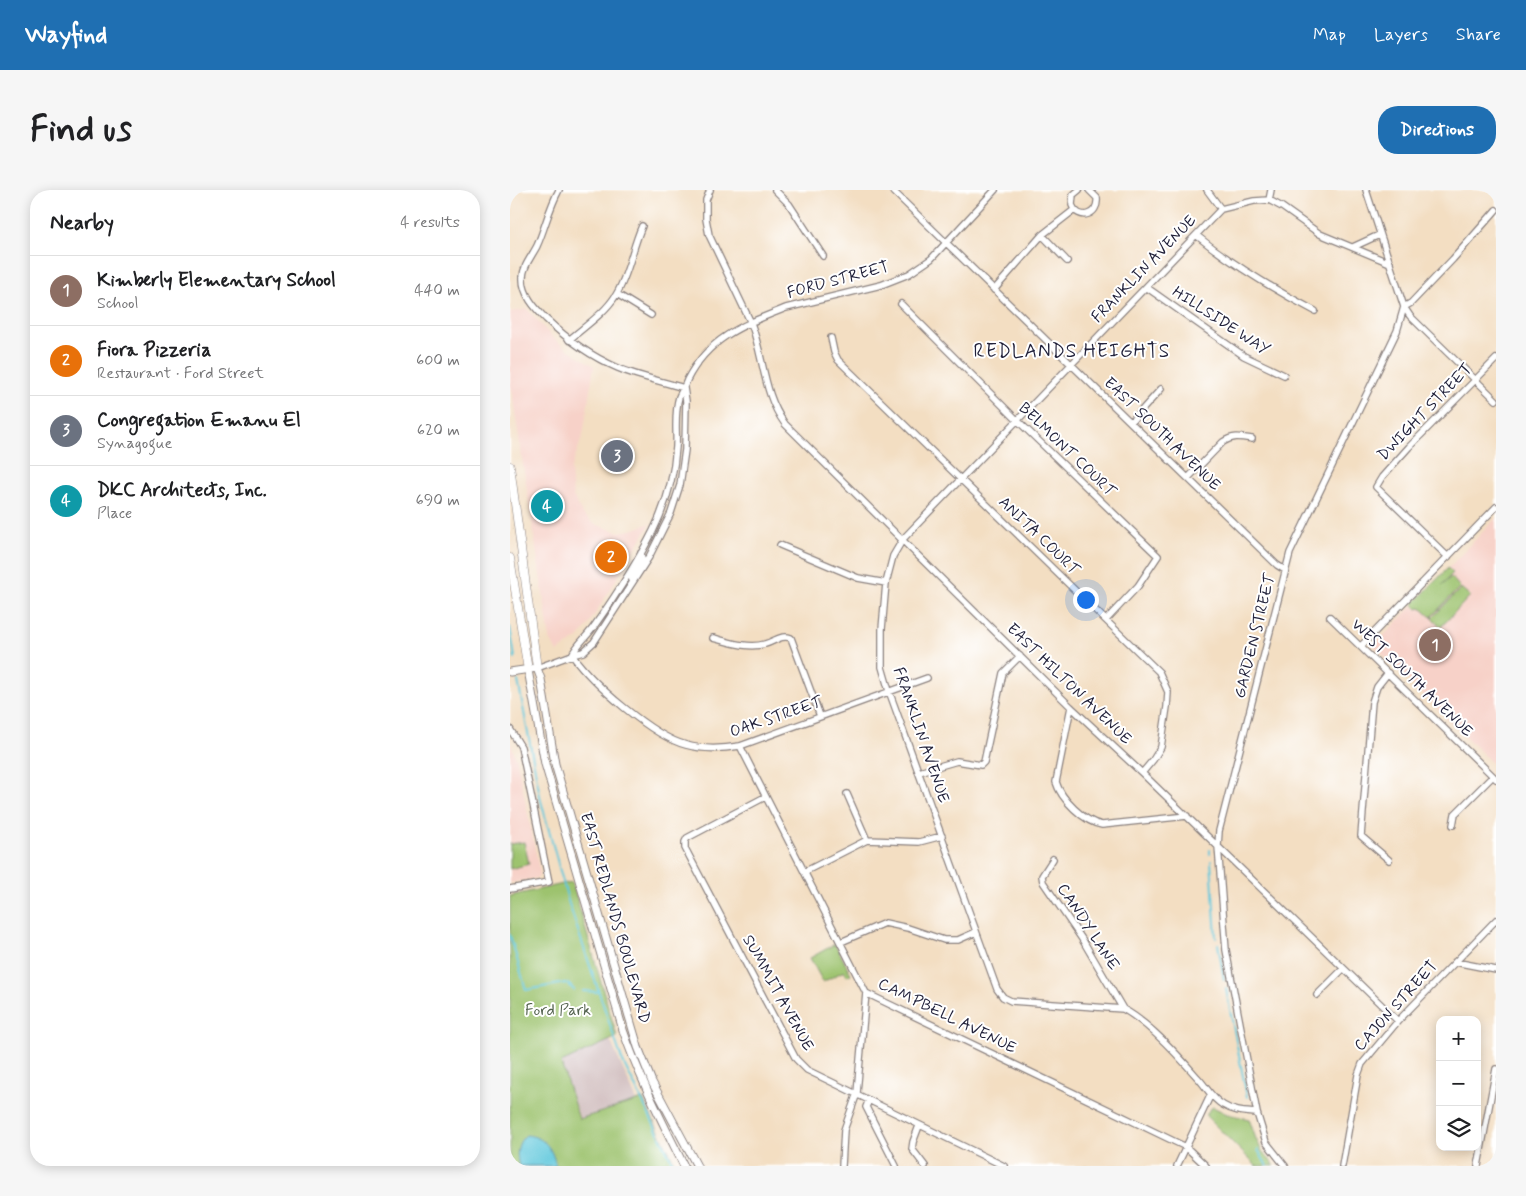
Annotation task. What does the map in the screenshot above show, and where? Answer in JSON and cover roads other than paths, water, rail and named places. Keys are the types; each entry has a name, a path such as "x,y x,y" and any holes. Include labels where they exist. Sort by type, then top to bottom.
{"highway":[{"path":"510,466 538,668"},
{"path":"510,558 528,670"}],"main road":[{"name":"FORD STREET","path":"510,672 538,668"},
{"name":"EAST REDLANDS BOULEVARD","path":"538,668 555,764 638,1047 652,1082 697,1166"},
{"name":"EAST REDLANDS BOULEVARD","path":"528,670 545,764 623,1030 632,1058 684,1166"}],"street":[{"path":"559,190 547,216 537,247 523,275 526,295 533,305 569,340 599,359 620,369 684,388"},
{"name":"EAST HILTON AVENUE","path":"710,190 706,200 706,219 709,235 751,323 768,394 785,424 1071,707 1187,816 1398,1021"},
{"path":"775,190 789,204 823,256"},
{"name":"EAST SOUTH AVENUE","path":"892,190 1277,566 1285,570"},
{"name":"FORD STREET","path":"572,655 575,648 586,639 596,625 640,553 662,511 671,482 676,447 676,420 679,397 693,369 712,346 726,334 786,308 894,281 922,266 946,244 995,190"},
{"path":"1079,190 1072,198 1072,205 1074,210 1081,215 1095,210 1097,198 1090,190"},
{"path":"1207,190 1221,210"},
{"path":"1271,190 1269,200 1320,234 1390,263"},
{"path":"1366,190 1404,307 1410,316 1496,400"},
{"name":"FRANKLIN AVENUE","path":"1257,1113 1234,1110 1222,1104 1148,1026 1136,1016 1123,1009 1011,1001 1002,997 997,990 890,691 882,666 882,629 886,584 893,556 903,539 1221,210 1248,202 1269,200"},
{"path":"994,290 1042,235 1074,210"},
{"path":"1404,307 1411,303 1453,259 1496,210"},
{"path":"569,340 594,319 617,294 642,226"},
{"path":"1196,234 1221,255 1266,285 1315,311"},
{"path":"1353,247 1380,234"},
{"path":"1042,235 1067,261"},
{"name":"HILLSIDE WAY","path":"1146,287 1244,356 1284,375"},
{"path":"617,294 651,315"},
{"name":"BELMONT COURT","path":"901,304 1017,420 1158,556 1138,586 1106,620"},
{"name":"GARDEN STREET","path":"1257,1113 1226,950 1218,846 1219,831 1285,570 1294,544 1397,331 1404,307"},
{"name":"ANITA COURT","path":"831,338 838,360 1159,672 1166,684 1169,698 1160,747 1153,760 1142,773"},
{"name":"DWIGHT STREET","path":"1448,557 1376,487 1382,477 1409,447 1496,358"},
{"name":"FORD STREET","path":"538,668 583,652 594,642 661,535 671,513 680,484 685,450 686,401 684,388"},
{"path":"1131,422 1162,390"},
{"path":"1188,478 1229,438 1235,436 1252,439"},
{"path":"1361,646 1496,507"},
{"path":"780,545 858,578 886,584"},
{"path":"632,582 631,575 642,559 640,553"},
{"name":"WEST SOUTH AVENUE","path":"1330,617 1494,777"},
{"path":"713,638 748,646 765,644 783,636 791,638 820,716"},
{"name":"OAK STREET","path":"572,655 596,683 654,730 669,739 686,745 714,749 740,746 927,678"},
{"path":"919,772 957,760 976,765 981,765 984,762 1003,673 1020,656"},
{"path":"1388,673 1377,687 1372,702 1361,836 1389,860"},
{"path":"1071,707 1056,782 1062,796 1083,816 1090,821 1102,825 1187,816"},
{"path":"510,729 521,746 548,882 510,890"},
{"name":"CAMPBELL AVENUE","path":"740,746 866,993 1186,1147 1206,1166"},
{"path":"1452,825 1455,814 1494,777"},
{"path":"846,794 867,840"},
{"name":"SUMMIT AVENUE","path":"765,797 687,838 684,842 685,848 796,1059 806,1070 857,1093 919,1126 1004,1166"},
{"path":"804,872 867,840 919,842 942,836"},
{"name":"CANDY LANE","path":"1053,859 1042,876 1043,882 1082,939 1123,1009"},
{"name":"CAJON STREET","path":"1340,1166 1358,1075 1362,1064 1398,1021 1496,920"},
{"path":"841,942 885,923 908,928 944,940 958,940 976,932"},
{"path":"1455,962 1496,970"},
{"path":"1317,995 1344,969"},
{"path":"842,1166 844,1130 857,1093 866,993"},
{"path":"1478,1166 1496,1069"},
{"path":"1177,1166 1211,1094"},
{"path":"869,1100 866,1107 896,1166"},
{"path":"1257,1113 1266,1142 1284,1166"},
{"path":"919,1126 912,1149 925,1166"}],"water":[{"path":"526,1135 538,1138 547,1144 556,1166 519,1166 517,1158 518,1149 520,1142"}],"waterway":[{"path":"510,627 515,658"},
{"path":"518,681 541,801 569,904 622,1060 672,1161"},
{"path":"1211,861 1216,938"},
{"path":"510,935 526,990 565,983 574,990"},
{"path":"1218,944 1224,980"},
{"path":"1226,989 1247,1097"},
{"path":"583,991 598,992"},
{"path":"1258,1150 1267,1166"}],"place":[{"name":"Congregation Emanu El","path":"617,456"},
{"name":"DKC Architects, Inc.","path":"547,506"},
{"name":"Fiora Pizzeria","path":"611,557"},
{"name":"Kimberly Elementary School","path":"1435,645"}],"district":[{"name":"REDLANDS HEIGHTS","path":"1072,351"}],"park label":[{"name":"Ford Park","path":"558,1010"}]}
